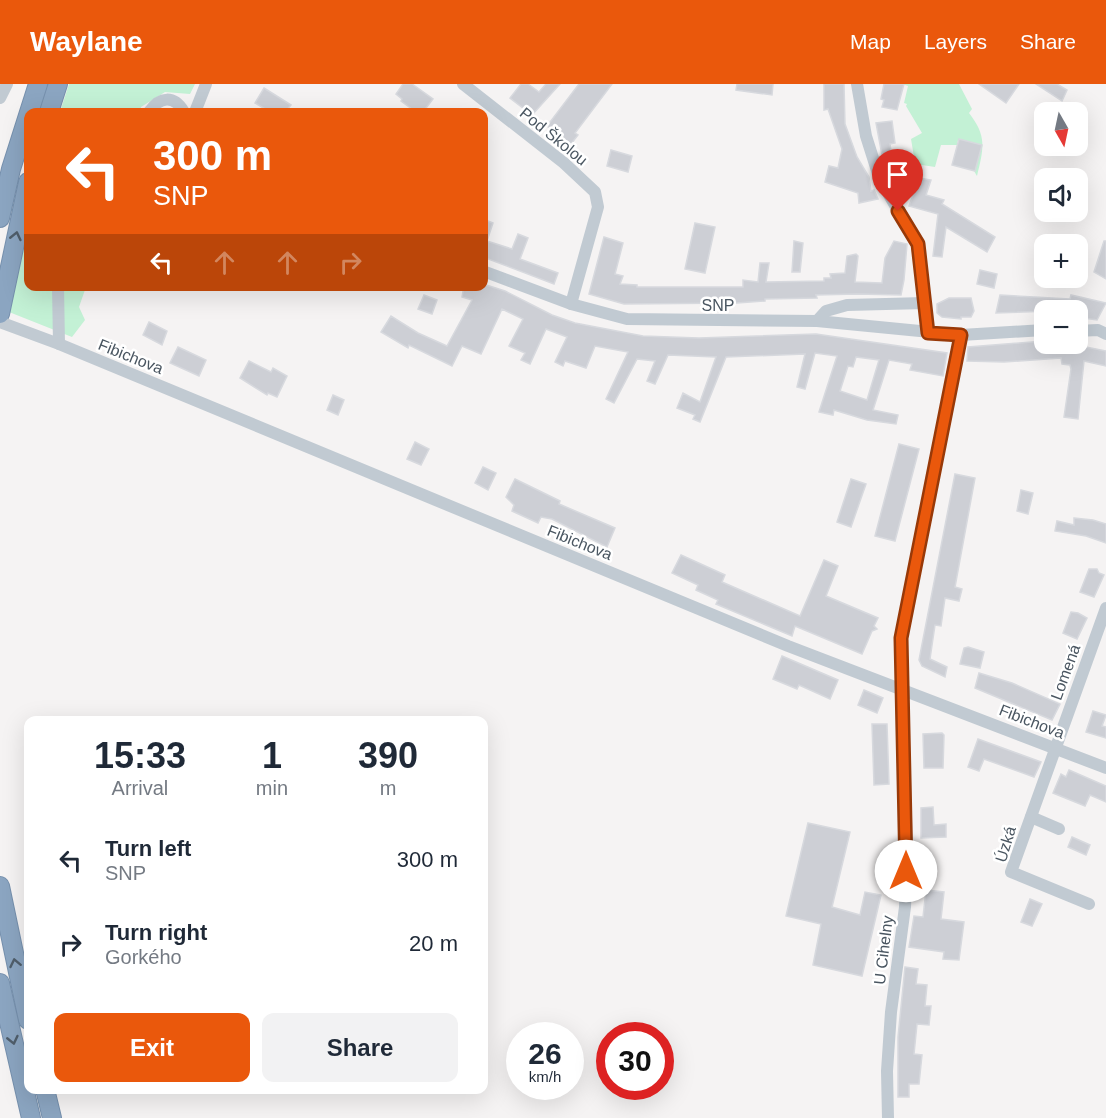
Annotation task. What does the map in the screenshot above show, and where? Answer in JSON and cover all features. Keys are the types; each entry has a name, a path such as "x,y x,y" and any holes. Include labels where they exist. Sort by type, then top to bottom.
{"highway":[{"path":"30,108 38,84"},
{"path":"50,108 58,84"},
{"path":"0,218 11,169 24,128"},
{"path":"0,314 24,201"},
{"path":"0,886 24,1001"},
{"path":"0,983 24,1084"},
{"path":"26,1094 32,1118"},
{"path":"46,1094 52,1118"}],"street":[{"path":"0,98 7,84"},
{"path":"197,108 206,84"},
{"name":"Pod Školou","path":"463,84 564,163 595,192 598,207 571,304"},
{"path":"857,84 866,136 879,177 918,244 928,333"},
{"path":"153,108 168,99 179,104 182,108"},
{"name":"SNP","path":"488,273 571,304 627,319 817,321 961,335"},
{"path":"58,291 59,344"},
{"path":"817,321 826,311 847,305 925,303"},
{"name":"Fibichova","path":"0,322 59,344 788,646 1106,768"},
{"path":"1088,330 1103,328"},
{"path":"961,335 1034,331"},
{"name":"U Cihelny","path":"888,1118 887,1071 891,1012 905,907 901,638 961,335"},
{"name":"Lomená","path":"1054,747 1106,608"},
{"name":"Úzká","path":"1054,747 1011,873 1089,904"},
{"path":"1031,817 1059,829"}],"green space":[{"path":"69,84 195,84 190,94 165,92 141,108 61,108"},
{"path":"902,84 959,84 972,109 969,113 981,136 982,150 977,176 974,171 981,146 958,140 957,145 941,145 935,167 909,163 909,160 914,157 911,139 922,133 906,106 907,104 904,103 908,86"},
{"path":"24,241 24,291 85,291 79,307 85,320 72,337 9,312"}],"building":[{"path":"403,84 412,84 433,99 426,108 411,108 396,94"},
{"path":"521,84 528,84 539,92 546,84 560,84 532,115 510,98"},
{"path":"579,84 612,84 575,133 578,135 571,144 547,126"},
{"path":"737,84 773,84 772,95 736,90"},
{"path":"824,84 844,84 845,124 857,157 869,177 871,191 874,190 878,199 859,203 858,193 825,182 829,166 838,168 842,149 828,109 824,110"},
{"path":"884,84 904,84 897,110 882,107"},
{"path":"979,84 1019,84 1006,103"},
{"path":"1036,84 1057,84 1067,90 1062,101"},
{"path":"264,88 291,105 288,108 263,108 255,103"},
{"path":"892,121 895,143 890,144 893,166 884,166 876,123"},
{"path":"959,139 982,145 975,171 952,165"},
{"path":"611,150 632,156 628,172 607,166"},
{"path":"898,174 931,180 926,195 944,200 942,204 995,237 987,252 946,227 942,257 933,256 938,214 909,206 916,187 896,183"},
{"path":"488,221 493,223 488,238"},
{"path":"695,223 715,227 705,273 685,269"},
{"path":"518,234 528,238 520,259 558,273 554,284 488,259 488,241 512,249"},
{"path":"604,237 623,243 615,274 623,276 620,284 637,285 637,287 743,287 743,280 758,282 760,263 769,263 766,282 824,281 824,278 831,278 830,274 845,273 847,256 856,254 858,256 855,282 882,283 885,258 894,241 907,244 901,295 816,295 817,298 765,299 765,301 737,303 624,304 589,294"},
{"path":"794,241 803,243 800,272 792,272"},
{"path":"1104,241 1106,241 1106,279 1094,272"},
{"path":"980,270 997,274 994,288 977,284"},
{"path":"488,286 575,323 643,336 699,338 816,334 947,353 943,376 910,370 912,364 889,360 873,410 898,415 896,424 867,420 834,410 833,415 819,412 837,356 815,353 805,389 797,387 805,354 726,357 700,422 693,419 695,415 677,408 683,393 700,402 716,357 668,355 655,384 647,381 655,361 637,359 614,403 606,399 628,352 595,346 586,368 565,361 563,366 555,362 567,337 546,329 530,364 521,360 525,353 509,346 523,319 502,309 481,354 462,346 452,366 409,345 408,348 381,332 391,316 418,333 447,346 472,300 462,297 463,291 488,291","holes":["856,357 879,360 867,400 840,391 848,366 853,367"]},
{"path":"424,295 437,300 432,314 418,309"},
{"path":"1000,295 1070,299 1071,295 1106,303 1097,320 1088,319 1088,300 1034,300 1034,312 996,313"},
{"path":"949,298 971,298 974,311 971,317 961,317 961,319 942,317 937,313 937,304"},
{"path":"149,322 167,331 162,345 143,335"},
{"path":"1034,342 1034,354 1088,354 1088,347 1106,351 1106,366 1084,361 1078,419 1064,417 1071,369 1070,365 1062,364 1061,358 1004,362 967,361 968,347"},
{"path":"178,347 206,360 199,376 170,363"},
{"path":"249,361 271,372 273,368 287,376 277,397 268,393 267,395 240,378"},
{"path":"333,395 344,400 338,415 327,410"},
{"path":"415,442 429,449 421,465 407,459"},
{"path":"899,444 919,449 895,541 875,536"},
{"path":"483,467 496,473 488,490 475,483"},
{"path":"955,474 975,478 955,587 962,589 959,601 945,598 941,626 935,625 930,659 947,667 945,677 922,666 919,660"},
{"path":"515,479 560,501 559,504 615,528 607,547 552,519 541,517 538,523 512,511 514,505 506,497"},
{"path":"851,479 866,484 851,527 837,522"},
{"path":"1021,490 1033,493 1028,514 1017,511"},
{"path":"1074,518 1106,524 1106,543 1086,536 1055,531 1057,521 1074,525"},
{"path":"681,555 725,575 722,582 800,616 824,560 838,566 826,596 878,618 874,626 877,629 872,631 862,654 795,626 792,636 716,604 718,600 696,590 698,585 672,573"},
{"path":"1089,569 1097,569 1104,575 1094,597 1080,592"},
{"path":"1071,612 1087,618 1077,639 1063,633"},
{"path":"964,648 984,652 980,668 960,664"},
{"path":"782,656 838,680 830,699 799,685 797,689 773,679"},
{"path":"979,673 1012,683 1060,704 1052,720 975,688"},
{"path":"864,690 883,698 877,713 858,705"},
{"path":"1093,711 1106,715 1102,726 1106,727 1106,738 1086,732"},
{"path":"872,724 887,724 889,784 874,785"},
{"path":"942,733 944,735 943,768 924,768 923,734"},
{"path":"978,739 1041,762 1034,777 984,759 979,771 968,767"},
{"path":"1069,770 1106,786 1106,802 1090,795 1085,806 1053,793 1061,774 1066,777"},
{"path":"933,807 934,825 946,824 946,837 921,838 921,808"},
{"path":"808,823 850,832 832,907 860,915 865,892 881,895 862,976 813,965 821,924 786,916"},
{"path":"1072,837 1090,845 1086,855 1068,847"},
{"path":"926,890 944,892 941,919 964,922 959,960 943,959 944,952 909,947 914,916 923,917"},
{"path":"1030,899 1042,904 1032,926 1021,922"},
{"path":"905,967 918,969 916,984 927,985 925,1006 931,1006 929,1025 917,1024 914,1054 922,1055 919,1084 909,1084 909,1097 898,1097 898,1037"}],"route":[{"path":"898,211 918,244 928,333 961,335 901,638 906,871"}]}
